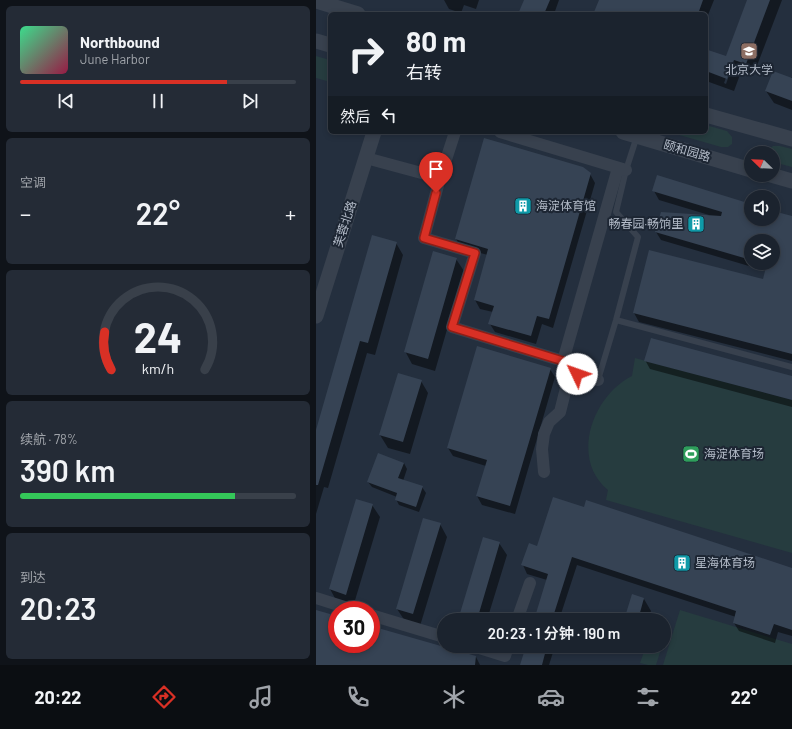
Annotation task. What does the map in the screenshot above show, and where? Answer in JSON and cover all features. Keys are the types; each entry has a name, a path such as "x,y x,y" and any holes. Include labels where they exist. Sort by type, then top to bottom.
{"street":[{"path":"316,2 351,12"},
{"path":"316,41 328,44"},
{"path":"708,116 792,139"},
{"name":"芙蓉北路","path":"316,316 373,134"},
{"path":"454,134 440,178 424,238 475,253 452,327 567,364 577,374 598,380"},
{"path":"507,134 622,169 567,364 560,412 549,422 544,434 542,449 544,472"},
{"name":"颐和园路","path":"630,134 744,168"},
{"path":"366,158 440,178"},
{"path":"780,178 792,181"},
{"path":"519,613 530,583"},
{"path":"316,598 328,602"},
{"path":"380,618 437,635"},
{"path":"495,653 505,656"}],"lane":[{"path":"598,380 638,237 616,212 622,169 630,134"},
{"path":"616,320 792,367"}],"green space":[{"path":"316,56 328,59 328,81 316,78"},
{"path":"708,126 727,131 732,137 732,144 728,147 721,147 676,134 708,134"},
{"path":"780,146 792,149 792,167 780,164"},
{"name":"海淀体育场","path":"635,358 792,400 792,553 606,500 608,490 596,477 590,462 588,446 591,429 597,413 606,398 618,385 632,376"},
{"path":"680,610 792,644 792,665 663,665 667,653 671,653 671,639"},
{"path":"644,653 660,653 656,665 640,663"}],"building":[{"path":"524,0 550,0 545,12 519,12"},
{"path":"599,0 703,0 699,12 594,12"},
{"path":"747,0 770,0 746,64 734,60 727,79 708,72 708,50 726,56"},
{"path":"773,71 792,78 792,101 765,91"},
{"name":"海淀体育馆","path":"484,138 583,167 591,173 549,319 537,316 531,336 488,324 494,306 474,300 488,249 455,239"},
{"path":"657,175 744,202 744,226 780,226 780,213 792,216 792,354 633,313 649,250 763,279 765,270 780,270 780,234 744,234 744,258 655,232 661,212 721,216 722,212 652,191"},
{"path":"372,235 397,242 368,343 360,341 318,485 316,485 316,430"},
{"path":"433,251 457,258 428,359 404,352"},
{"path":"651,338 792,376 792,400 644,361"},
{"path":"477,346 551,368 510,506 476,496 487,460 447,448"},
{"path":"398,373 422,380 403,442 379,435"},
{"path":"378,453 404,463 398,478 423,486 416,507 395,500 397,493 367,482"},
{"name":"星海体育场","path":"553,497 584,507 586,500 792,568 792,630 774,624 770,635 733,623 736,611 572,557 554,613 536,613 548,574 521,565 529,543 537,546"},
{"path":"356,499 373,504 346,595 329,589"},
{"path":"423,518 441,523 413,614 396,609"},
{"path":"483,537 500,542 479,613 460,613"},
{"path":"632,594 644,598 640,613 626,613"},
{"path":"316,610 328,613 328,653 380,653 380,629 437,645 437,653 466,653 476,656 475,665 316,665"},
{"path":"524,653 545,653 542,665 520,665"}],"place":[{"name":"北京大学","path":"749,51"},
{"name":"海淀体育馆","path":"523,206"},
{"name":"畅春园·畅饷里","path":"696,224"},
{"name":"海淀体育场","path":"691,454"},
{"name":"星海体育场","path":"682,563"}],"route":[{"path":"436,193 424,238 475,253 452,327 563,361 577,374"}]}
